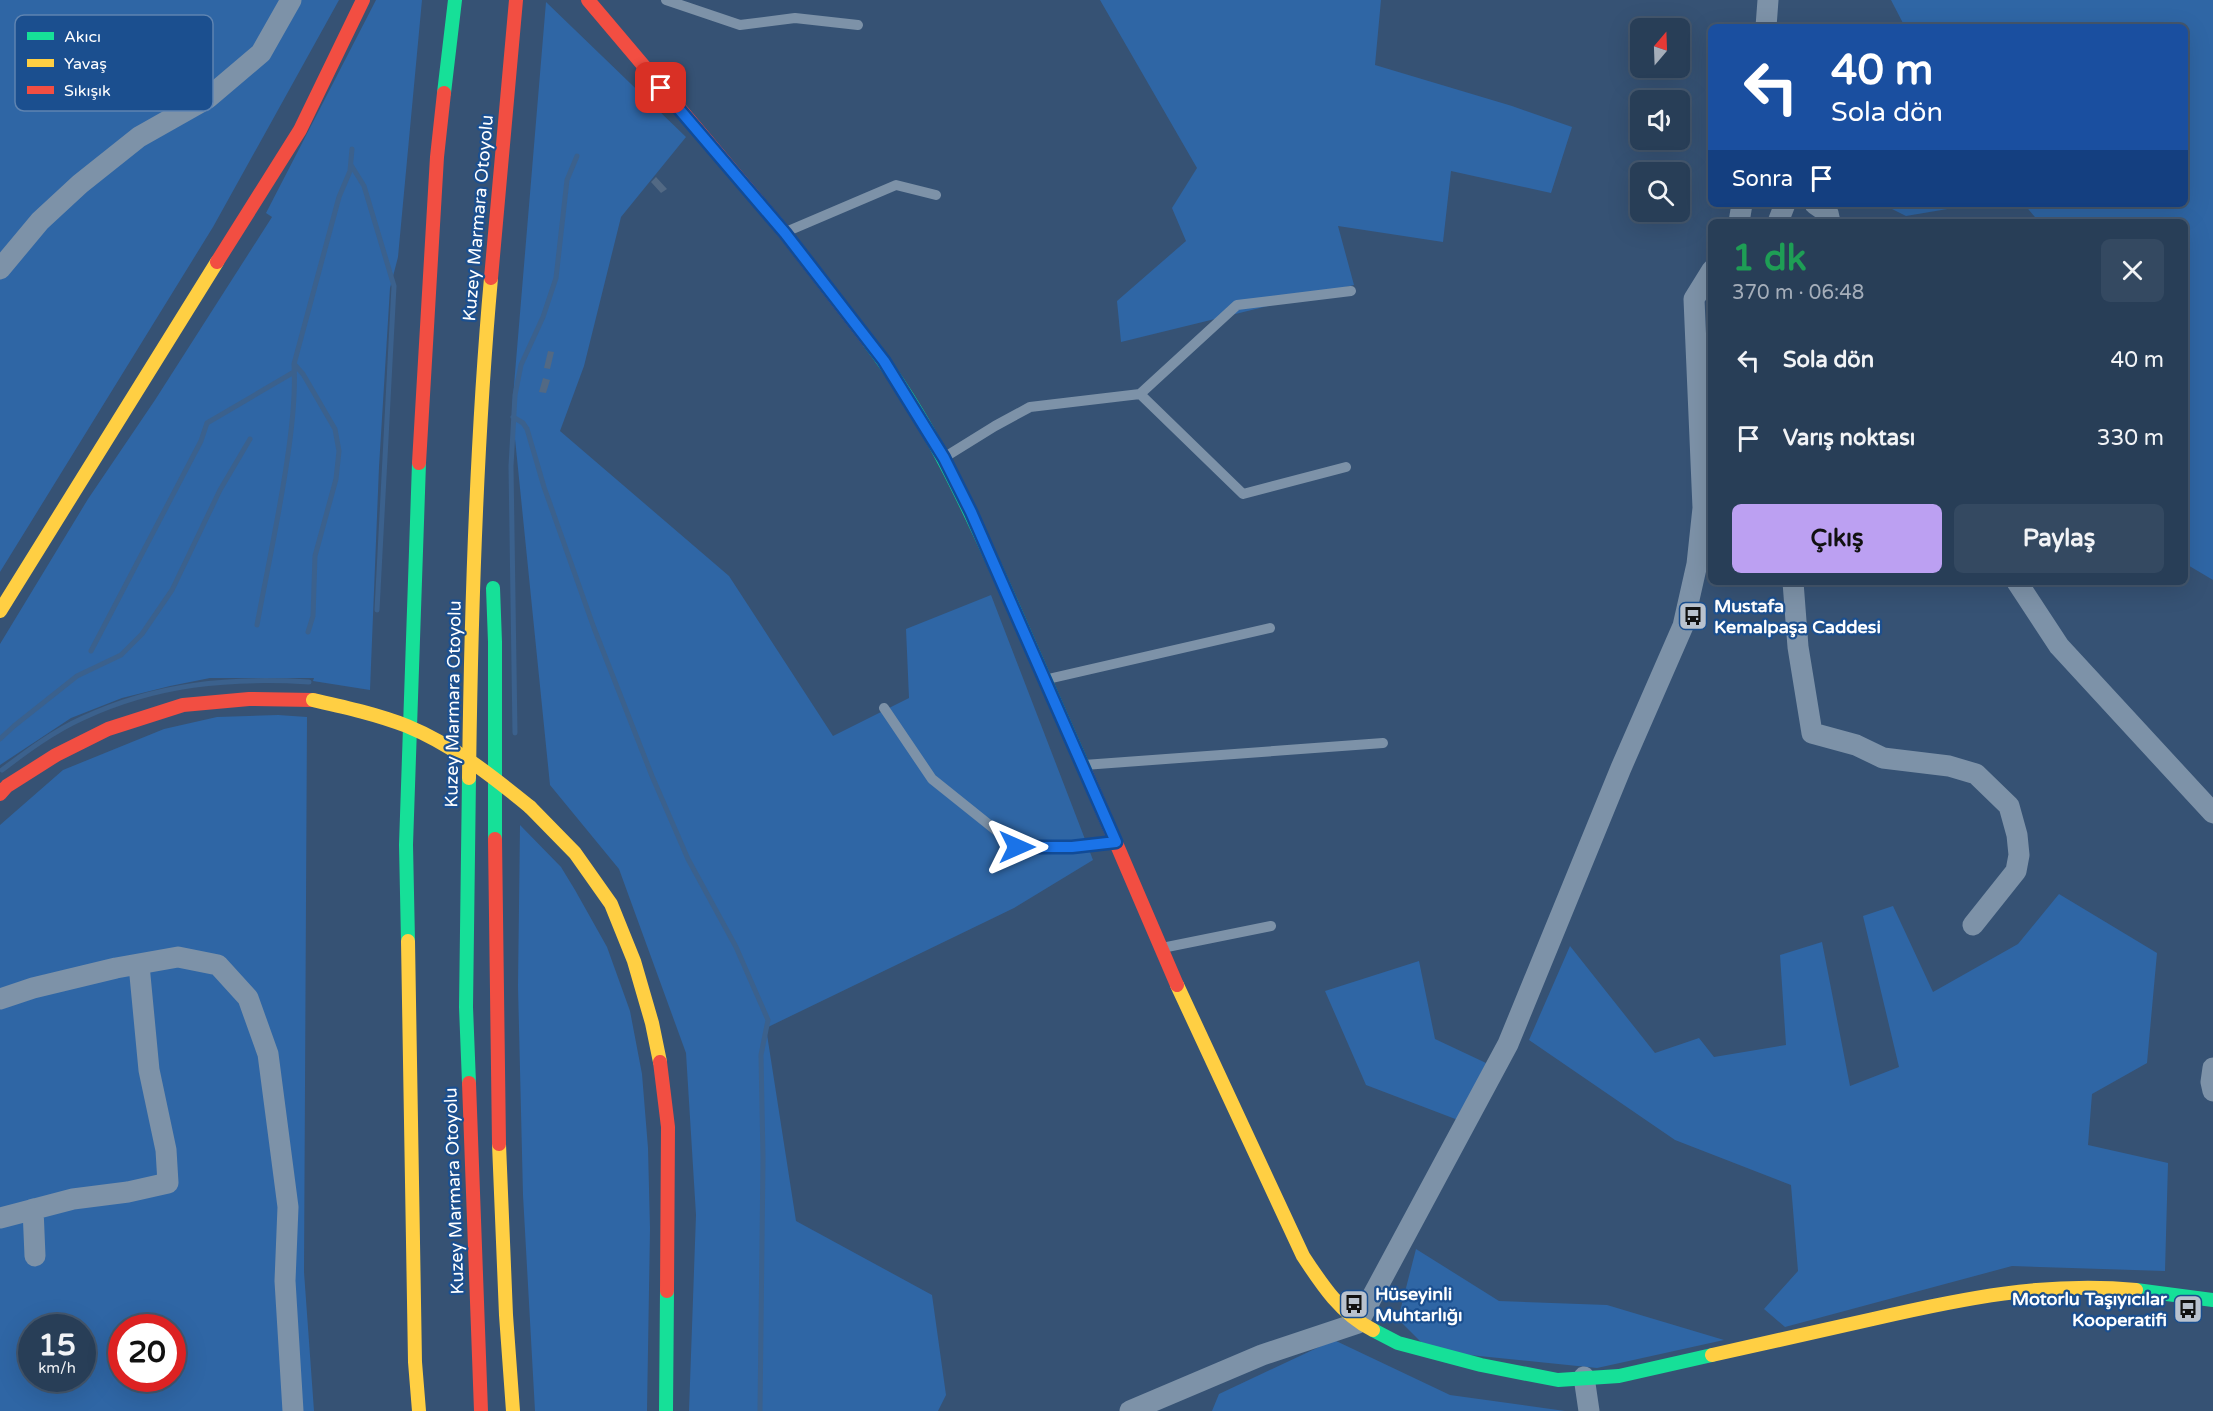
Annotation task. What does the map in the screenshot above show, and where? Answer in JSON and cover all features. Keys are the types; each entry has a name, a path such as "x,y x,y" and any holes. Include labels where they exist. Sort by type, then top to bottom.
{"main road":[{"path":"0,611 300,130 363,0"},
{"path":"419,1411 415,1351 406,846 421,405 437,157 455,0"},
{"name":"Kuzey Marmara Otoyolu","path":"481,1411 466,1007 471,646 484,352 516,0"},
{"path":"588,0 785,233 884,361 944,458 971,512 1116,842 1160,949 1303,1256 1327,1293 1358,1323 1398,1343 1481,1365 1558,1380 1619,1376 1953,1301 2055,1287 2116,1289 2213,1300"},
{"path":"484,352 490,503"},
{"path":"493,572 496,1075 507,1331 513,1411"},
{"path":"0,794 7,786 56,755 108,729 183,705 249,699 313,700 392,721 436,739 486,771 530,807 575,853 611,904 634,961 652,1023 662,1074 668,1127 666,1411"}],"street":[{"path":"213,94 261,53 291,0"},
{"path":"1766,24 1768,0"},
{"path":"0,269 40,221 80,184 139,137 185,111"},
{"path":"1819,207 1828,213 1829,219"},
{"path":"1130,1411 1262,1355 1358,1323 1508,1044 1683,626 1697,564 1703,508 1694,299 1708,276"},
{"path":"1793,585 1798,647 1812,733 1856,745 1883,758 1949,766 1976,774 2009,806 2018,835 2019,855 2016,871 1973,925"},
{"path":"2019,585 2059,646 2213,813"},
{"path":"0,999 33,988 178,957 218,965 248,998 268,1054 288,1207 285,1281 293,1411"},
{"path":"0,1218 73,1199 128,1192 168,1183 166,1150 149,1070 139,965"},
{"path":"2213,1068 2211,1082 2213,1091"},
{"path":"33,1209 35,1256"},
{"path":"1584,1377 1589,1411"}],"lane":[{"path":"599,15 605,0"},
{"path":"666,0 740,25 795,18 858,26"},
{"path":"785,233 896,185 936,195"},
{"path":"944,458 1030,407 1140,394 1237,304 1351,291"},
{"path":"1140,394 1243,494 1346,467"},
{"path":"1044,680 1269,628"},
{"path":"884,708 932,778 1017,847 1072,847 1116,842"},
{"path":"1082,765 1383,743"},
{"path":"1160,949 1271,926"}],"shaded area":[{"path":"0,0 339,0 213,227 0,572"},
{"path":"376,0 422,0 398,257 390,288 379,467 370,690 313,681 314,678 210,678 170,686 122,698 71,718 0,765 0,644 88,499 155,400 272,217 266,213"},
{"path":"1100,0 1381,0 1375,65 1512,106 1572,127 1551,193 1451,171 1443,242 1338,226 1354,285 1121,342 1117,301 1186,241 1172,208 1197,168"},
{"path":"1891,0 2213,0 2213,580 2188,565 2188,219 2036,219 2026,207 2188,207 2188,24 1903,24"},
{"path":"546,2 686,137 621,217 584,366 560,431 729,576 833,736 909,698 906,629 991,595 1093,860 1014,908 766,1028 796,1221 932,1295 946,1395 938,1411 689,1411 696,1215 686,1053 619,869 550,785 512,409"},
{"path":"1888,207 1959,207 1906,216"},
{"path":"278,715 307,717 304,1272 314,1411 0,1411 0,825 63,770 164,729 217,717"},
{"path":"520,825 561,867 575,890 607,947 630,1011 642,1074 648,1148 650,1229 647,1411 535,1411 523,1195 518,986"},
{"path":"2059,894 2157,953 2147,1063 2092,1094 2088,1145 2168,1163 2165,1271 2012,1266 1785,1327 1764,1309 1798,1271 1791,1185 1675,1140 1529,1040 1570,946 1655,1053 1699,1038 1714,1057 1786,1045 1780,955 1822,942 1850,1086 1899,1067 1863,916 1893,906 1933,992 2018,944"},
{"path":"1419,961 1435,1039 1486,1063 1458,1120 1366,1085 1325,991"},
{"path":"1416,1249 1499,1301 1607,1305 1724,1340 1597,1368 1430,1351 1398,1319"},
{"path":"1334,1340 1450,1395 1565,1411 1212,1411 1219,1394"}],"building":[{"path":"656,177 667,189 661,193 651,182"},
{"path":"548,351 554,352 550,369 544,368"},
{"path":"543,378 550,380 546,393 539,392"}],"waterway":[{"path":"257,625 289,449 294,400 294,364 339,197 350,171 352,149"},
{"path":"515,733 511,466 515,395 521,365 543,317 556,278 567,180 577,156"},
{"path":"351,165 364,186 394,286 377,610"},
{"path":"295,365 303,374 335,429 339,451 336,479 315,556 313,616 308,632"},
{"path":"91,651 201,441 207,423 294,372"},
{"path":"513,417 523,423 527,429 544,487 594,628 652,776 688,859 736,947 768,1020 761,1055 763,1158 760,1411"},
{"path":"0,739 77,676 121,655 142,634 172,590 220,490 250,439"},
{"path":"2,770 72,723 110,706 138,697 165,690 222,682 309,682"}],"traffic: fast":[{"path":"444,93 455,0"},
{"path":"869,342 910,401 946,463 1007,593 1086,773"},
{"path":"408,941 406,845 419,463"},
{"path":"493,588 495,839"},
{"path":"469,778 466,1007 469,1083"},
{"path":"2136,1290 2213,1300"},
{"path":"666,1411 667,1291"},
{"path":"1373,1330 1398,1343 1481,1365 1558,1380 1619,1376 1712,1355"}],"traffic: slow":[{"path":"0,611 217,262"},
{"path":"469,778 475,528 491,278"},
{"path":"313,700 384,718 424,734 472,762 530,807"},
{"path":"530,807 575,853 611,904 634,961 652,1023 660,1062"},
{"path":"408,941 415,1362 419,1411"},
{"path":"1177,985 1303,1256 1325,1288 1342,1307 1351,1316 1373,1330"},
{"path":"499,1144 506,1315 513,1411"},
{"path":"1712,1355 1971,1299 2070,1288 2136,1290"}],"traffic: jam":[{"path":"217,262 300,130 363,0"},
{"path":"491,278 516,0"},
{"path":"588,0 785,233 869,342"},
{"path":"419,463 437,157 444,93"},
{"path":"0,794 7,786 56,755 108,729 183,705 249,699 313,700"},
{"path":"1086,773 1177,985"},
{"path":"495,839 499,1144"},
{"path":"660,1062 668,1127 667,1291"},
{"path":"469,1083 481,1411"}],"place":[{"name":"Mustafa Kemalpaşa Caddesi","path":"1693,616"},
{"name":"Hüseyinli Muhtarlığı","path":"1354,1304"},
{"name":"Motorlu Taşıyıcılar Kooperatifi","path":"2188,1309"}],"route":[{"path":"661,88 785,233 884,361 944,458 971,512 1116,842 1072,847 1017,847"}]}
